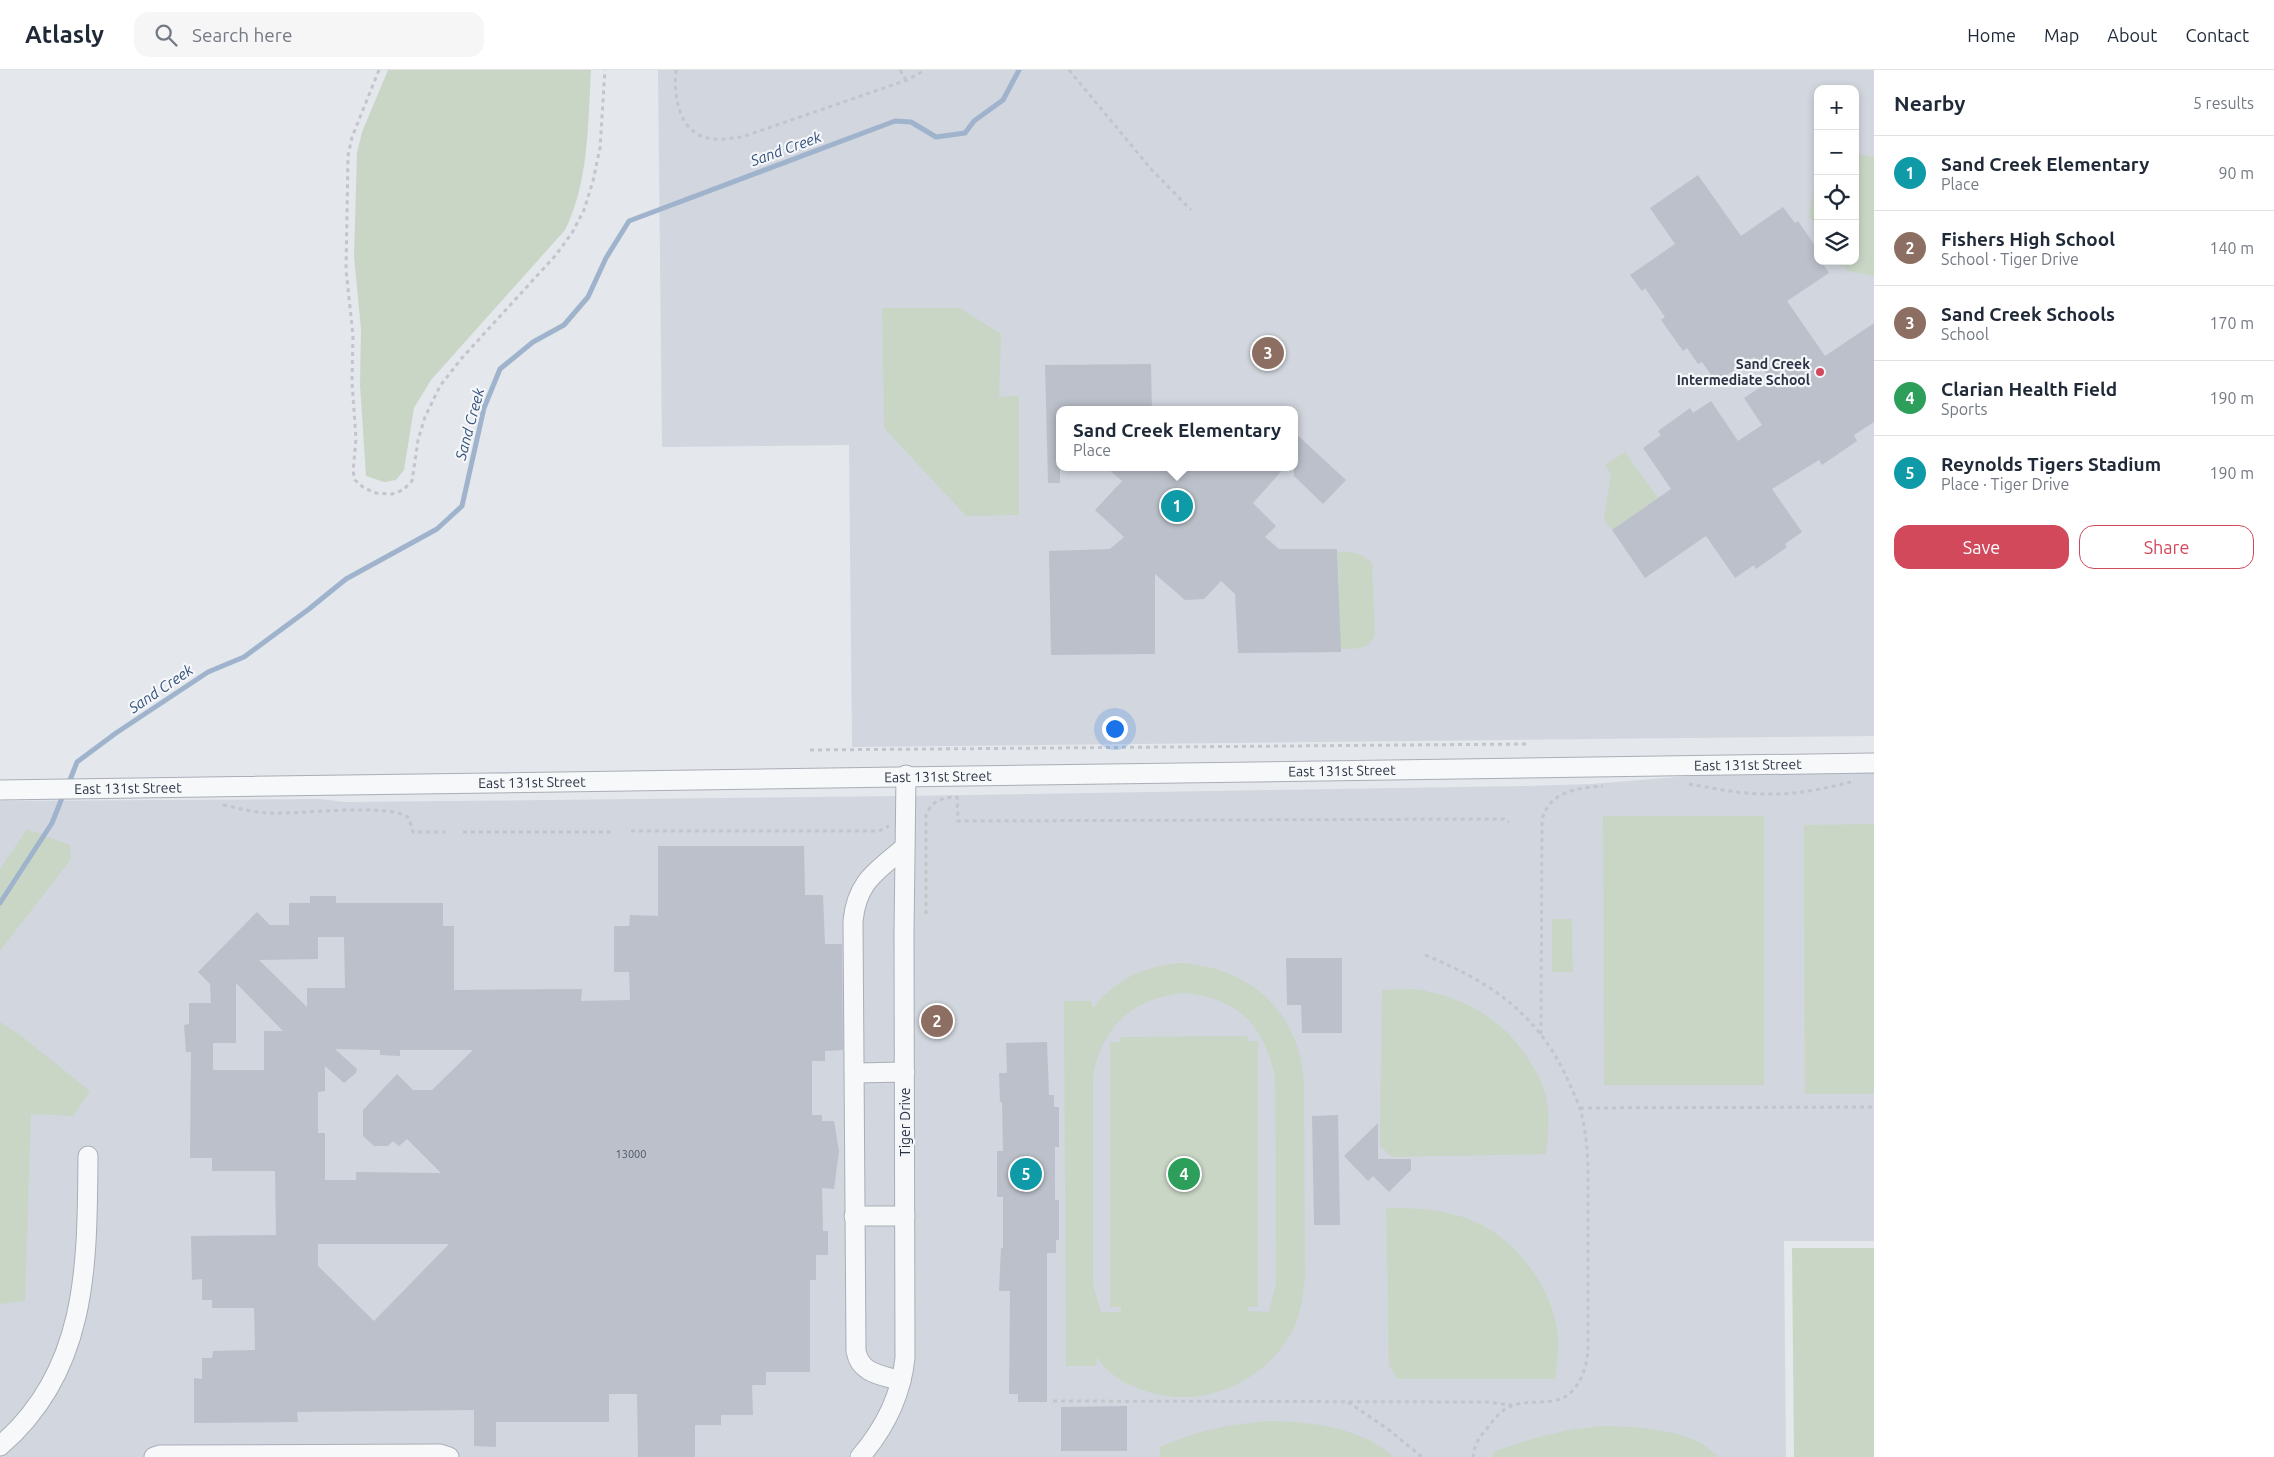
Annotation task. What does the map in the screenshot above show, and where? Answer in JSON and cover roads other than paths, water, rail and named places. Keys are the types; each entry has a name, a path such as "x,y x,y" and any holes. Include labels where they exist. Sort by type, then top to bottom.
{"street":[{"name":"East 131st Street","path":"0,790 1874,763"},
{"name":"Tiger Drive","path":"860,1457 879,1433 895,1402 901,1382 905,1341 904,847 906,776"},
{"path":"901,1382 873,1374 864,1368 858,1360 854,1303 855,906 865,882 904,847"},
{"path":"855,1073 905,1072"},
{"path":"0,1446 28,1417 44,1393 66,1352 76,1321 85,1275 88,1240 88,1156"},
{"path":"854,1216 905,1216"},
{"path":"154,1457 160,1455 326,1456 440,1454 449,1457"}],"waterway":[{"name":"Sand Creek","path":"68,785 77,762 116,733 208,672 244,657 346,579 437,529 462,506 484,408 500,369 533,342 564,325 588,297 606,258 629,221 895,121 911,122 936,137 965,133 974,121 1003,100 1019,70"},
{"name":"Sand Creek","path":"0,903 52,823 64,793"}],"place":[{"name":"Sand Creek Schools","path":"1268,353"},
{"name":"Sand Creek Intermediate School","path":"1820,372"},
{"name":"Sand Creek Elementary","path":"1177,506"},
{"name":"Fishers High School","path":"937,1021"},
{"name":"Reynolds Tigers Stadium","path":"1026,1174"},
{"name":"Clarian Health Field","path":"1184,1174"}]}
